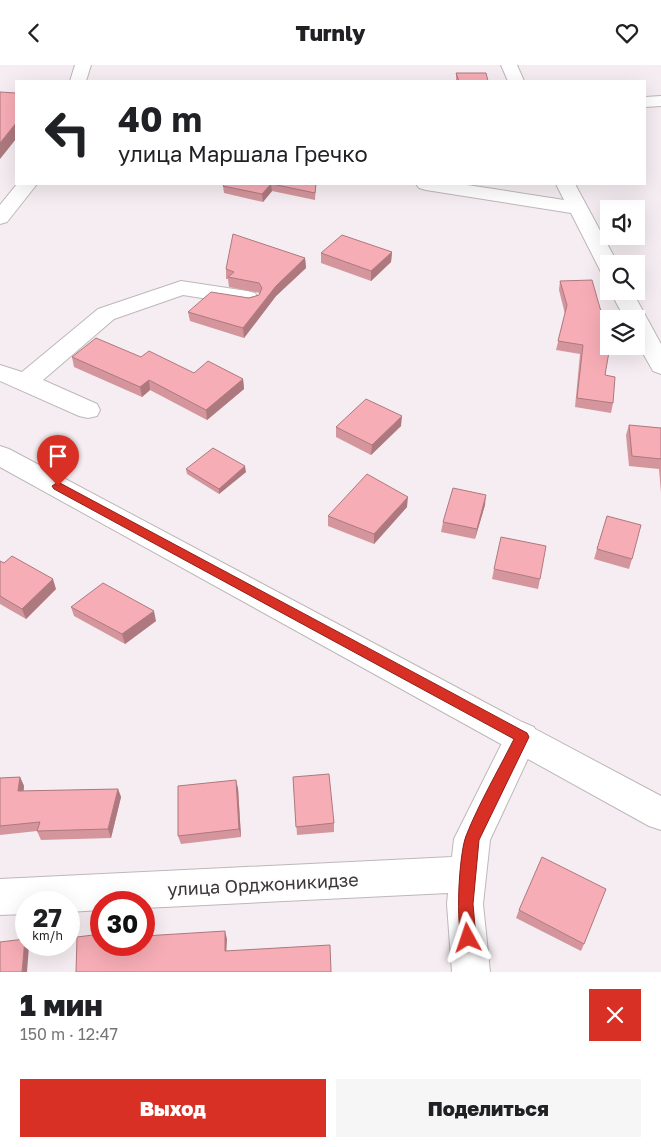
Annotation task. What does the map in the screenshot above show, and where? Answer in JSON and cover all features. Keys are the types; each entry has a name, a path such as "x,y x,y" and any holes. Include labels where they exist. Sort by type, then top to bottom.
{"street":[{"path":"78,80 83,65"},
{"path":"508,65 516,80"},
{"path":"646,102 661,101"},
{"path":"0,218 26,185"},
{"path":"432,185 577,208"},
{"path":"566,185 602,255"},
{"path":"26,382 106,315 181,288 250,299"},
{"path":"645,336 661,365"},
{"path":"0,373 26,382 88,410"},
{"path":"0,455 661,813"},
{"path":"471,972 465,904 472,839 522,737"},
{"name":"улица Орджоникидзе","path":"0,897 467,874"}],"building":[{"path":"456,73 486,73 488,80 459,80"},
{"path":"0,92 15,93 15,124 0,143"},
{"path":"224,185 270,185 262,194"},
{"path":"277,185 316,185 315,193"},
{"path":"233,234 305,258 276,286 243,328 188,312 211,292 249,298 259,295 262,288 259,283 228,277 234,272 226,269"},
{"path":"342,235 392,252 371,271 321,253"},
{"path":"592,280 601,310 600,355 608,355 605,375 615,377 613,403 577,398 583,345 558,341 567,305 560,281"},
{"path":"96,338 141,357 149,351 194,373 208,361 243,379 206,410 149,380 140,387 72,357"},
{"path":"366,399 402,416 372,445 336,427"},
{"path":"629,425 661,428 661,459 632,456"},
{"path":"213,448 245,466 219,489 186,469"},
{"path":"367,474 408,497 374,534 328,516"},
{"path":"453,488 486,495 477,529 443,522"},
{"path":"607,516 641,525 632,559 597,549"},
{"path":"501,537 546,546 540,579 494,569"},
{"path":"12,556 53,579 22,609 0,596 0,561 4,563"},
{"path":"103,583 154,611 122,634 71,607"},
{"path":"329,774 334,823 296,827 293,777"},
{"path":"20,777 18,791 118,789 108,829 37,831 40,822 0,826 0,778"},
{"path":"236,780 239,829 178,836 178,786"},
{"path":"542,857 606,889 584,944 519,910"},
{"path":"225,931 225,951 330,945 331,972 76,972 76,956 80,956 80,937 90,935 90,956 155,956 155,935"},
{"path":"15,940 15,956 23,956 22,972 0,972 0,942"}],"route":[{"path":"58,486 522,737 472,839 465,904 468,938"}]}
